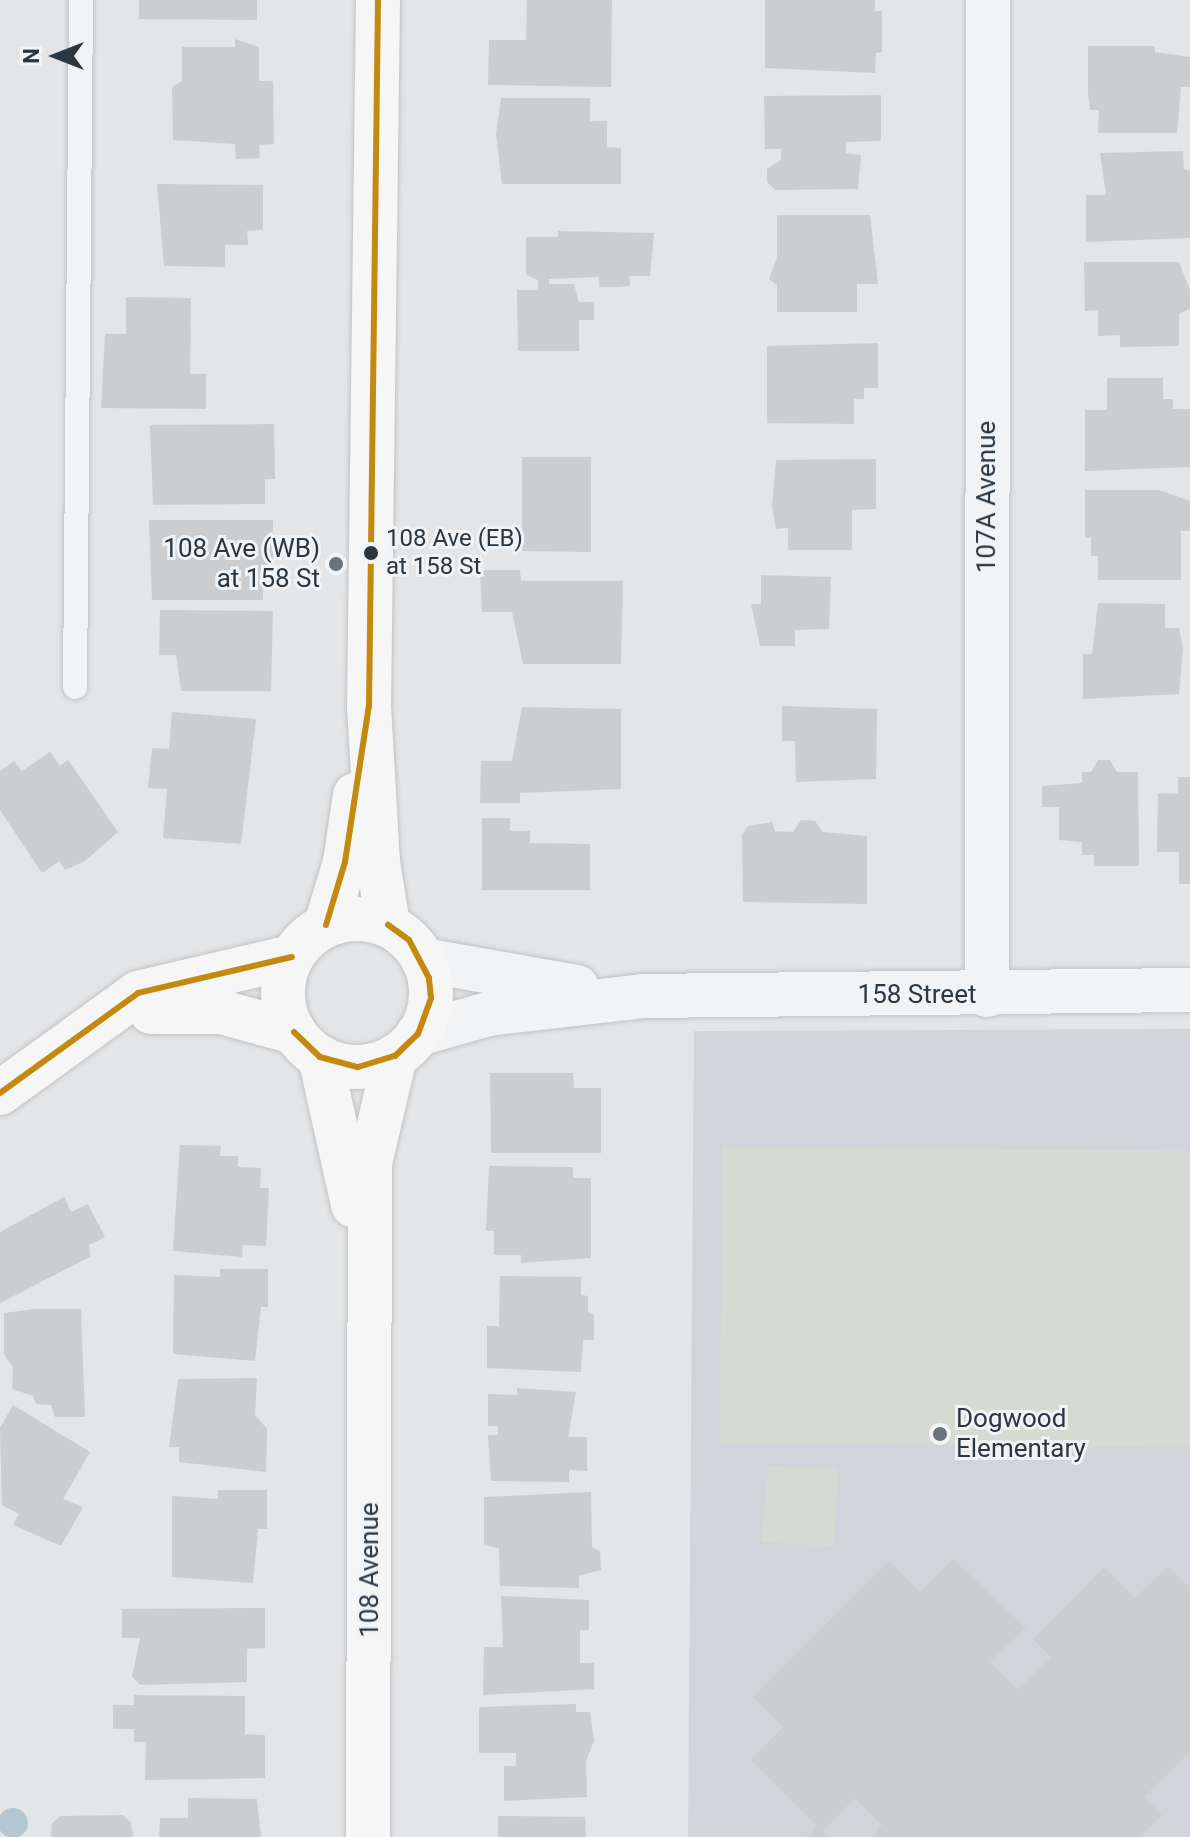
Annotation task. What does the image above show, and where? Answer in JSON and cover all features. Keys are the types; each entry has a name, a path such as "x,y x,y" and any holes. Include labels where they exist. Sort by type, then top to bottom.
{"street":[{"path":"378,0 369,706 378,862 388,925"},
{"name":"107A Avenue","path":"987,995 988,0"},
{"path":"0,1093 77,1033 138,993 292,957 326,925 345,862 369,706"},
{"path":"77,1033 168,1011 221,1012 358,1067 407,1045 431,998 423,960 388,925 368,919 326,925"},
{"path":"292,957 283,995 307,1045"},
{"name":"158 Street","path":"423,960 488,975 643,996"},
{"name":"158 Street","path":"407,1045 488,1014 643,996 987,995 1190,990"},
{"name":"108 Avenue","path":"307,1045 347,1162 366,1302"},
{"name":"108 Avenue","path":"368,1837 366,1302 370,1163 407,1045"}],"lane":[{"path":"75,687 81,0"}],"shaded area":[{"name":"Dogwood Elementary","path":"1190,1029 1190,1837 688,1837 694,1031"},
{"path":"722,1147 1190,1151 1190,1447 720,1443"},
{"path":"769,1466 838,1469 834,1546 761,1542"}],"water":[{"path":"13,1808 24,1812 28,1823 24,1834 13,1838 2,1834 -2,1823 2,1812"}],"building":[{"path":"139,0 257,0 257,20 139,19"},
{"path":"527,0 612,0 611,87 488,85 489,40 526,40"},
{"path":"765,0 875,0 875,11 882,11 882,52 876,53 875,73 765,68"},
{"path":"235,39 259,47 259,81 273,81 274,144 259,145 260,158 236,159 235,144 173,140 172,87 182,81 182,47 235,47"},
{"path":"1088,46 1155,46 1155,52 1190,57 1190,87 1181,87 1177,133 1098,133 1099,110 1090,110 1088,93"},
{"path":"881,95 881,141 846,142 846,153 861,155 858,189 775,190 767,182 767,169 781,160 781,149 765,149 764,96"},
{"path":"501,98 590,98 590,121 607,121 607,147 621,148 621,184 502,184 496,134"},
{"path":"1183,151 1184,169 1190,171 1190,238 1086,242 1086,195 1106,195 1100,153"},
{"path":"157,184 263,185 263,230 247,231 248,245 225,245 225,267 164,266"},
{"path":"777,215 870,215 878,284 857,284 857,312 777,312 777,285 769,279 777,258"},
{"path":"558,231 654,233 650,276 629,276 630,286 617,287 599,287 599,277 549,279 549,284 574,284 579,302 594,302 594,320 579,320 579,351 518,351 517,290 538,290 538,280 526,275 526,237 558,237"},
{"path":"1084,262 1179,262 1190,290 1190,309 1179,314 1179,346 1120,347 1120,335 1098,336 1098,310 1085,311"},
{"path":"126,297 191,298 190,374 206,374 206,409 101,408 105,334 126,334"},
{"path":"878,343 878,388 864,388 864,399 854,399 854,424 767,423 767,346"},
{"path":"1107,378 1163,378 1163,399 1173,399 1173,409 1190,409 1190,467 1085,471 1085,410 1107,410"},
{"path":"274,424 275,479 265,479 265,504 153,505 150,425"},
{"path":"522,457 591,457 591,552 522,551"},
{"path":"876,459 876,509 852,510 852,550 788,550 788,528 776,529 772,507 776,460"},
{"path":"1085,490 1159,490 1190,501 1190,531 1181,531 1181,580 1098,580 1098,556 1091,556 1091,538 1085,538"},
{"path":"149,520 273,520 273,571 263,571 263,600 152,600"},
{"path":"480,570 520,570 521,581 623,581 621,664 523,664 512,612 482,612"},
{"path":"761,575 831,577 829,629 795,630 795,646 760,646 751,604 761,604"},
{"path":"1098,603 1165,604 1165,628 1179,628 1183,649 1179,694 1083,699 1083,654 1092,654"},
{"path":"160,610 273,611 271,691 181,691 176,655 159,655"},
{"path":"782,706 877,709 876,779 796,782 795,741 782,741"},
{"path":"522,707 621,709 621,789 520,793 520,803 480,803 481,761 512,761"},
{"path":"172,712 256,719 241,844 163,838 167,789 148,788 152,748 169,749"},
{"path":"50,752 60,766 68,760 118,832 85,861 65,870 59,861 42,873 0,810 0,771 14,761 22,771"},
{"path":"1098,760 1110,760 1117,772 1138,772 1139,866 1094,866 1094,855 1082,855 1082,842 1059,840 1059,807 1042,807 1042,786 1082,783 1082,772 1091,772"},
{"path":"1178,777 1190,777 1190,884 1179,884 1179,852 1157,852 1158,793 1178,794"},
{"path":"482,818 510,818 510,831 530,831 530,843 590,844 590,890 482,890"},
{"path":"801,820 815,821 823,832 867,836 867,904 743,902 742,835 748,826 772,822 775,831 793,832"},
{"path":"490,1073 573,1073 574,1088 601,1088 601,1153 491,1153"},
{"path":"180,1145 221,1146 220,1156 238,1156 238,1167 261,1168 260,1188 269,1188 266,1246 243,1245 242,1257 173,1251"},
{"path":"489,1166 573,1167 573,1178 591,1178 591,1258 521,1263 521,1255 494,1255 494,1231 486,1231"},
{"path":"64,1197 71,1212 88,1204 105,1237 89,1245 90,1257 0,1303 0,1232"},
{"path":"220,1269 268,1269 268,1307 261,1307 255,1361 173,1354 174,1275 220,1277"},
{"path":"500,1276 581,1277 581,1295 588,1296 588,1312 594,1315 594,1340 583,1340 581,1372 487,1368 487,1326 499,1326"},
{"path":"81,1309 85,1417 55,1417 51,1405 36,1404 33,1396 12,1389 13,1368 4,1354 4,1313"},
{"path":"257,1378 255,1415 267,1429 266,1472 179,1462 179,1447 169,1447 178,1379"},
{"path":"517,1388 576,1392 568,1437 587,1437 587,1471 569,1470 569,1482 491,1481 488,1435 498,1435 498,1426 488,1426 488,1394 517,1395"},
{"path":"13,1405 90,1452 63,1499 83,1507 61,1546 13,1525 19,1514 2,1505 0,1428"},
{"path":"218,1490 267,1490 267,1529 258,1529 253,1583 172,1577 172,1496 218,1499"},
{"path":"591,1492 592,1547 600,1551 601,1570 579,1576 579,1588 500,1586 499,1548 484,1545 484,1497"},
{"path":"953,1559 1026,1628 990,1662 1017,1690 1051,1658 1033,1639 1104,1567 1135,1598 1168,1566 1190,1588 1190,1752 1144,1797 1162,1815 1140,1837 871,1837 882,1825 855,1798 822,1832 828,1837 806,1837 817,1826 751,1760 783,1727 753,1697 889,1561 920,1592"},
{"path":"501,1596 589,1600 589,1630 580,1630 580,1663 594,1663 594,1689 483,1695 484,1647 503,1647"},
{"path":"265,1608 265,1648 247,1649 247,1682 140,1685 132,1676 140,1638 122,1638 122,1609"},
{"path":"134,1695 245,1696 245,1734 265,1735 265,1778 145,1780 146,1742 134,1742 134,1729 113,1729 113,1705 134,1705"},
{"path":"576,1704 576,1712 590,1712 594,1741 586,1761 587,1797 504,1801 504,1766 516,1766 516,1753 479,1753 479,1707"},
{"path":"188,1798 257,1799 261,1837 159,1837 160,1818 188,1818"},
{"path":"122,1815 131,1822 133,1837 51,1837 52,1823 61,1816"},
{"path":"498,1816 585,1817 586,1837 498,1837"}],"transit line":[{"path":"326,925 345,862 369,706 378,0"},
{"path":"294,1032 320,1057 358,1067 395,1056 418,1034 431,998 429,978 409,940 388,925"},
{"path":"0,1093 138,993 292,957"}],"place":[{"name":"108 Ave (EB) at 158 St","path":"371,553"},
{"name":"108 Ave (WB) at 158 St","path":"336,564"},
{"name":"Dogwood Elementary","path":"940,1434"}]}
